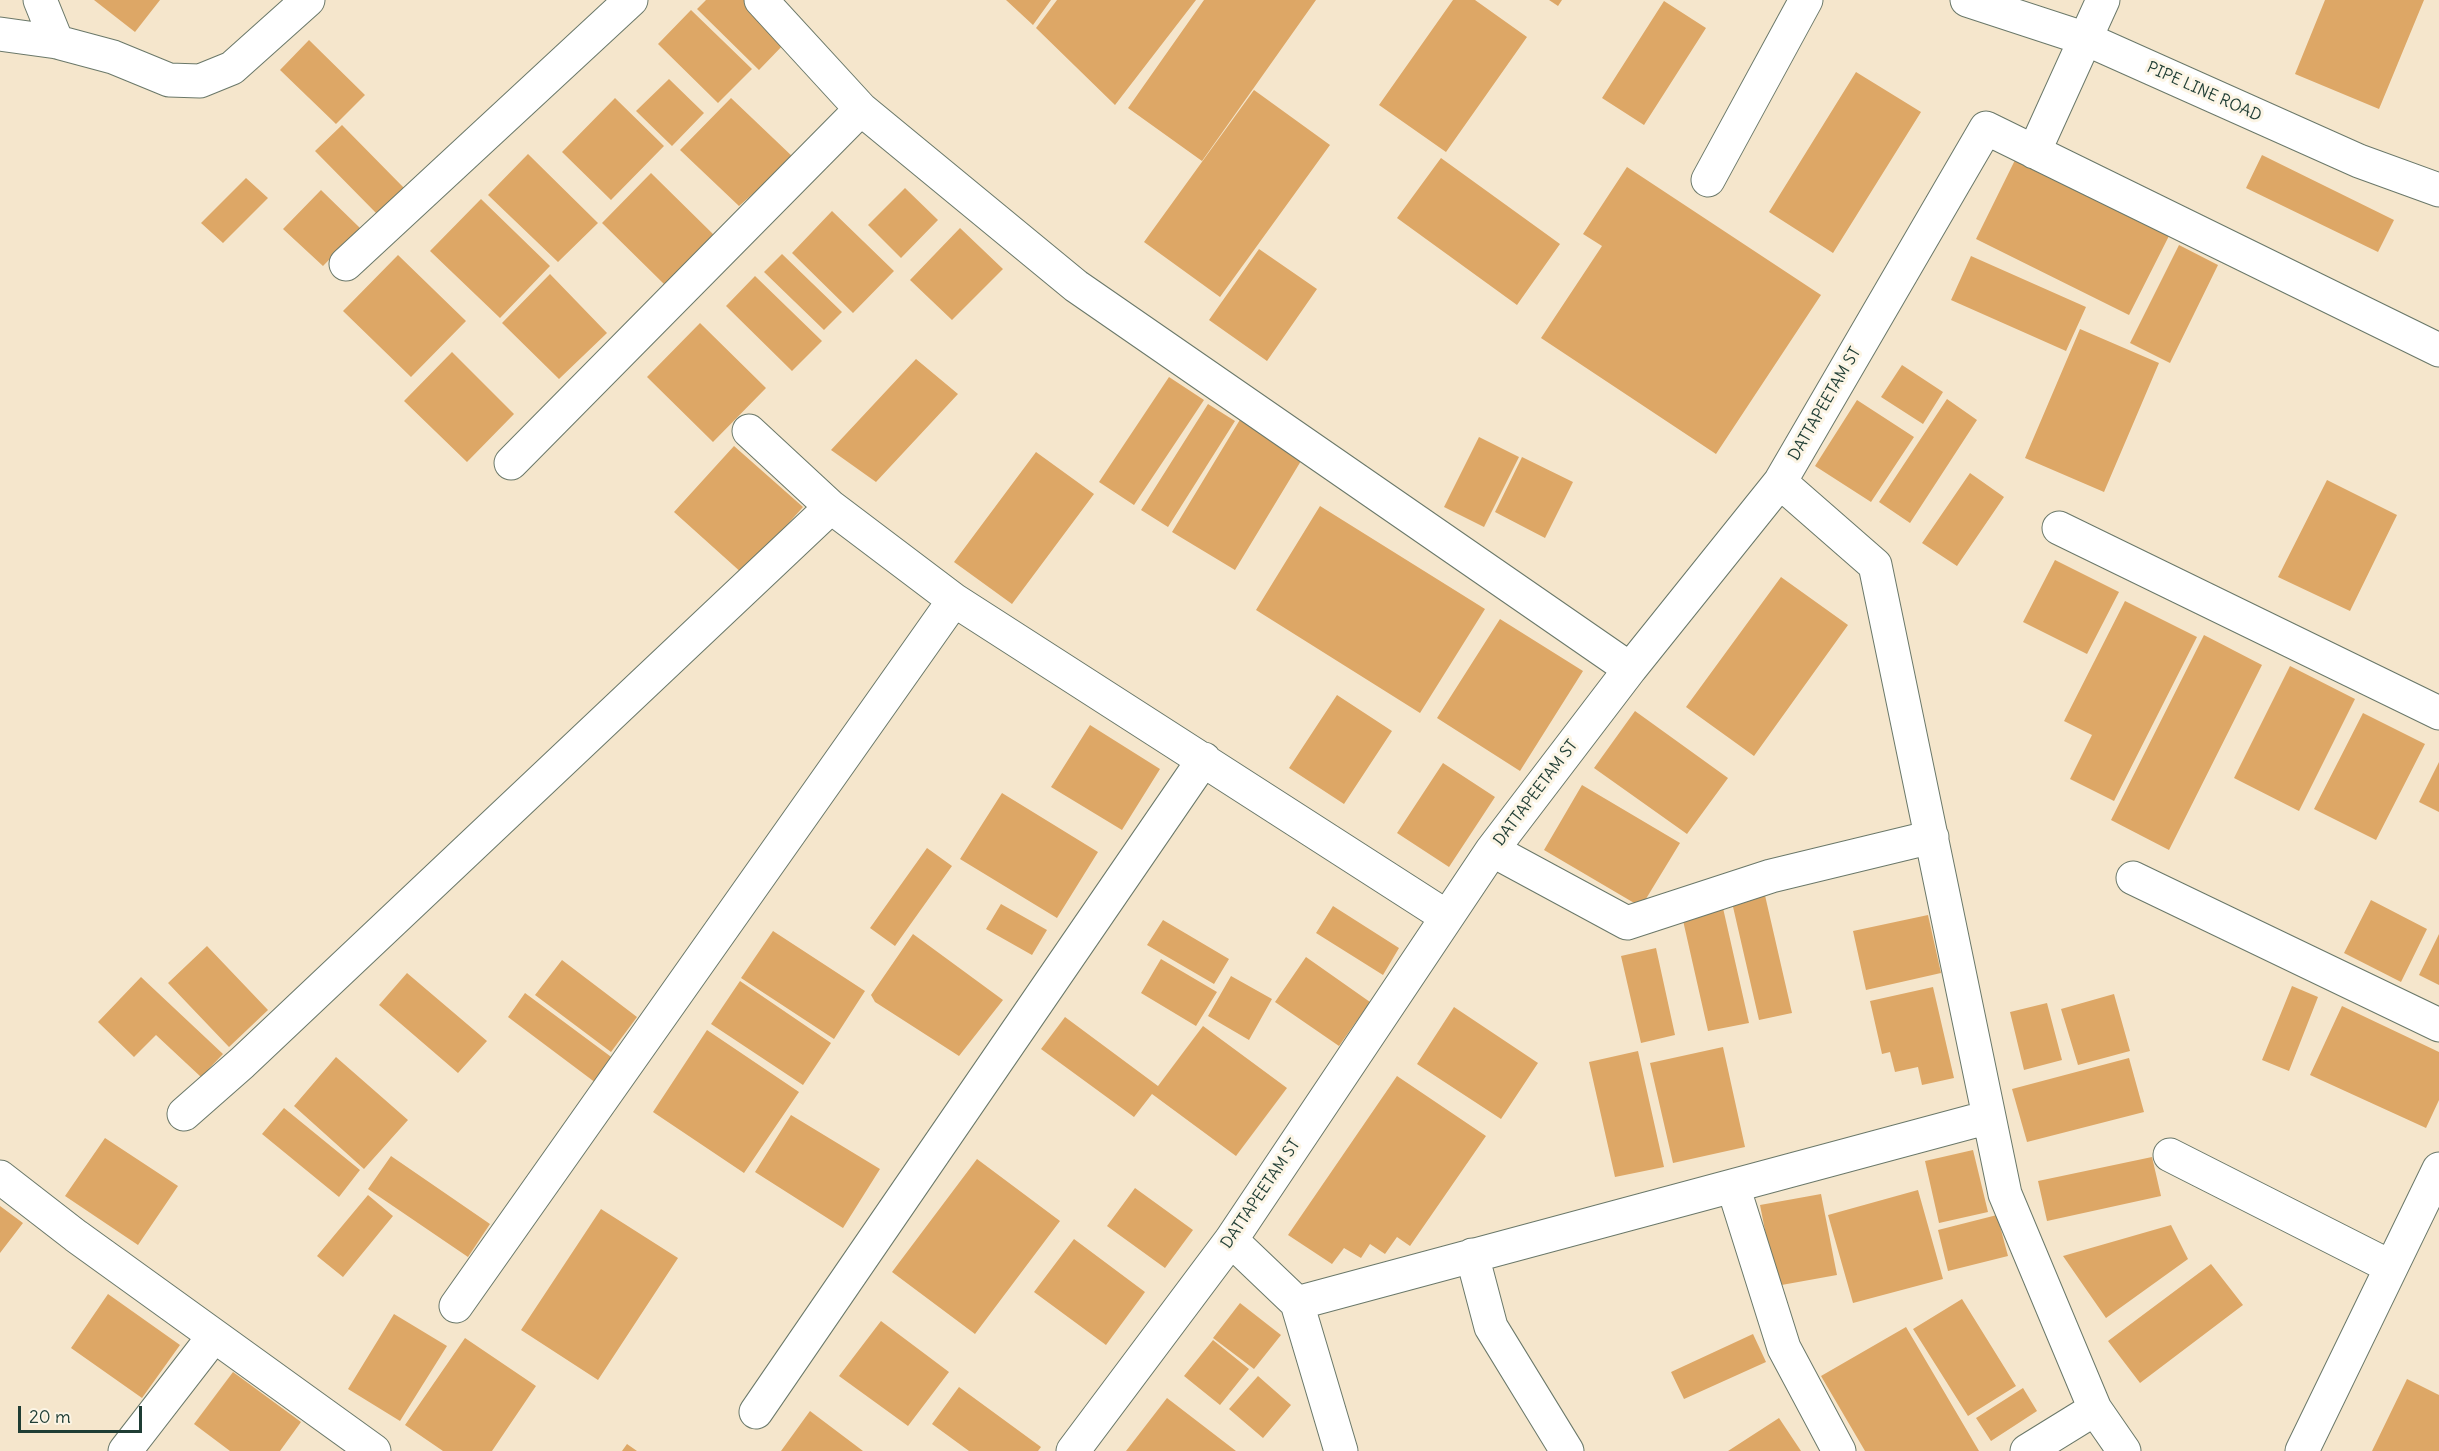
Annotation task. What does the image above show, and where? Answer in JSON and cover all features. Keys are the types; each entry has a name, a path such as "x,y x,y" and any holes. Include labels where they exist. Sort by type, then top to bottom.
{"street":[{"path":"40,0 57,42"},
{"path":"0,34 57,42 113,57 169,80 200,81 232,68 308,0"},
{"path":"346,264 632,0"},
{"path":"761,0 861,109 1076,286 1630,669"},
{"path":"1708,180 1806,0"},
{"name":"PIPE LINE ROAD","path":"1967,0 2086,39 2359,160 2439,190"},
{"path":"2103,0 2034,152 2439,350"},
{"path":"511,463 861,109"},
{"name":"DATTAPEETAM ST","path":"1073,1451 1231,1240 1492,850 1630,669 1780,482 1986,128 2034,152"},
{"path":"749,431 831,507 954,600 1447,917"},
{"path":"1780,482 1875,565 2005,1194 2096,1409 2124,1451"},
{"path":"184,1114 251,1055 831,507"},
{"path":"2060,528 2439,713"},
{"path":"456,1306 954,600"},
{"path":"756,1412 1204,759"},
{"path":"1492,850 1627,923 1771,876 1932,837"},
{"path":"2133,878 2439,1025"},
{"path":"1297,1303 1989,1117"},
{"path":"2170,1155 2391,1267"},
{"path":"2302,1451 2439,1169"},
{"path":"0,1177 75,1236 374,1451"},
{"path":"1732,1186 1784,1348 1839,1451"},
{"path":"1231,1240 1297,1303 1341,1451"},
{"path":"1472,1255 1491,1327 1567,1451"},
{"path":"125,1451 214,1336"},
{"path":"2027,1451 2096,1409"}],"building":[{"path":"94,0 160,0 135,32"},
{"path":"706,0 747,0 788,40 759,70 697,9"},
{"path":"1006,0 1051,0 1033,25"},
{"path":"1057,0 1196,0 1115,105 1036,28"},
{"path":"1204,0 1316,0 1202,161 1128,108"},
{"path":"1453,0 1475,0 1527,37 1446,152 1379,105"},
{"path":"1549,0 1562,0 1558,6"},
{"path":"2325,0 2424,0 2379,109 2295,74"},
{"path":"1664,1 1706,28 1644,125 1602,98"},
{"path":"691,10 752,69 718,103 658,44"},
{"path":"309,40 365,95 336,124 280,70"},
{"path":"1856,72 1921,112 1833,253 1769,212"},
{"path":"669,79 704,113 672,146 636,111"},
{"path":"1254,90 1330,145 1220,297 1144,242"},
{"path":"615,98 664,146 611,200 562,152"},
{"path":"731,98 794,158 739,206 680,150"},
{"path":"342,125 405,189 378,215 315,151"},
{"path":"528,154 598,223 558,262 488,195"},
{"path":"2018,154 2172,230 2129,315 1976,239"},
{"path":"2262,155 2394,220 2378,252 2246,188"},
{"path":"1441,158 1560,244 1517,305 1397,218"},
{"path":"1627,167 1821,295 1716,454 1541,338 1602,246 1583,234"},
{"path":"651,173 716,237 664,284 602,223"},
{"path":"246,178 268,198 223,243 201,223"},
{"path":"905,188 938,220 901,258 868,225"},
{"path":"321,190 360,228 323,266 283,229"},
{"path":"481,199 550,266 500,318 430,251"},
{"path":"832,211 894,271 853,313 792,253"},
{"path":"960,228 1003,269 952,320 910,280"},
{"path":"2179,245 2218,265 2170,363 2130,343"},
{"path":"1259,249 1317,289 1267,361 1209,320"},
{"path":"782,254 842,312 824,330 764,272"},
{"path":"398,255 466,321 411,377 343,311"},
{"path":"1971,256 2086,307 2066,351 1951,300"},
{"path":"550,274 607,333 559,379 502,323"},
{"path":"755,276 822,341 792,371 726,306"},
{"path":"700,323 766,388 713,442 647,377"},
{"path":"2080,329 2159,363 2104,492 2025,458"},
{"path":"452,352 514,414 467,462 404,401"},
{"path":"916,359 958,394 876,482 831,450"},
{"path":"1902,365 1943,392 1923,424 1881,397"},
{"path":"1169,377 1204,400 1134,505 1099,482"},
{"path":"1947,399 1977,420 1910,523 1879,502"},
{"path":"1857,400 1914,437 1871,502 1815,466"},
{"path":"1208,404 1235,421 1168,527 1141,510"},
{"path":"1241,418 1304,456 1235,570 1172,532"},
{"path":"1479,437 1519,457 1484,527 1444,507"},
{"path":"734,446 803,507 743,574 674,512"},
{"path":"1036,452 1094,494 1012,604 954,562"},
{"path":"1522,457 1573,482 1545,538 1495,512"},
{"path":"1970,473 2004,497 1957,566 1922,543"},
{"path":"2327,480 2397,515 2350,611 2278,577"},
{"path":"1320,506 1485,609 1420,713 1256,610"},
{"path":"2055,560 2119,592 2087,654 2023,622"},
{"path":"1781,577 1848,625 1754,756 1686,707"},
{"path":"2125,601 2197,637 2114,801 2070,779 2092,735 2064,721"},
{"path":"1500,619 1583,671 1520,771 1437,718"},
{"path":"2204,635 2262,665 2169,850 2111,820"},
{"path":"2290,666 2355,699 2299,811 2234,778"},
{"path":"1337,695 1392,731 1344,804 1289,768"},
{"path":"1635,711 1728,778 1687,834 1594,768"},
{"path":"2363,713 2425,744 2376,840 2314,809"},
{"path":"1090,725 1160,769 1122,830 1051,787"},
{"path":"2439,762 2439,812 2419,802"},
{"path":"1443,763 1495,797 1449,867 1397,833"},
{"path":"1582,785 1680,843 1641,907 1544,850"},
{"path":"1002,793 1098,852 1057,918 960,859"},
{"path":"927,848 952,866 895,946 870,928"},
{"path":"1764,891 1792,1013 1759,1020 1731,898"},
{"path":"2371,900 2427,929 2401,982 2344,953"},
{"path":"1001,904 1047,930 1032,955 986,929"},
{"path":"1333,906 1399,948 1383,975 1316,933"},
{"path":"1723,908 1749,1023 1708,1031 1682,916"},
{"path":"1928,915 1941,973 1866,990 1853,931"},
{"path":"1163,920 1229,959 1214,984 1147,945"},
{"path":"773,931 865,991 834,1039 741,978"},
{"path":"913,934 1003,1000 959,1056 875,1002 871,995"},
{"path":"2439,934 2439,985 2419,975"},
{"path":"207,946 268,1010 229,1047 168,983"},
{"path":"1656,948 1675,1035 1641,1043 1621,956"},
{"path":"1306,957 1370,1002 1339,1046 1275,1002"},
{"path":"1161,959 1217,992 1196,1026 1141,993"},
{"path":"562,960 637,1017 611,1052 535,995"},
{"path":"407,973 487,1041 458,1073 379,1005"},
{"path":"1231,976 1272,999 1249,1040 1208,1016"},
{"path":"141,977 223,1054 201,1077 156,1035 134,1057 98,1022"},
{"path":"740,981 831,1043 803,1085 711,1024"},
{"path":"2292,986 2318,997 2289,1071 2262,1060"},
{"path":"1933,987 1954,1078 1922,1085 1918,1067 1895,1072 1890,1052 1882,1054 1870,1001"},
{"path":"525,993 614,1059 596,1083 508,1017"},
{"path":"2114,994 2130,1051 2078,1065 2061,1009"},
{"path":"2047,1003 2062,1060 2024,1070 2010,1012"},
{"path":"2342,1006 2439,1052 2439,1100 2426,1128 2310,1075"},
{"path":"1454,1007 1538,1063 1501,1119 1417,1064"},
{"path":"1065,1017 1158,1086 1203,1026 1287,1088 1236,1156 1152,1094 1134,1117 1041,1049"},
{"path":"707,1030 799,1092 744,1173 653,1112"},
{"path":"1723,1047 1745,1147 1673,1163 1650,1063"},
{"path":"1638,1051 1664,1167 1615,1177 1589,1062"},
{"path":"336,1057 408,1120 364,1169 294,1106"},
{"path":"2129,1058 2144,1112 2027,1142 2012,1089"},
{"path":"1397,1076 1486,1136 1410,1246 1397,1237 1385,1254 1370,1244 1361,1258 1344,1248 1332,1264 1288,1235"},
{"path":"284,1108 360,1170 339,1197 262,1134"},
{"path":"791,1115 880,1169 843,1228 755,1172"},
{"path":"105,1138 178,1186 138,1245 65,1196"},
{"path":"1973,1150 1988,1212 1939,1223 1925,1161"},
{"path":"391,1156 490,1224 468,1257 368,1189"},
{"path":"2152,1157 2161,1196 2047,1221 2038,1181"},
{"path":"977,1159 1060,1221 975,1334 892,1272"},
{"path":"1135,1188 1193,1230 1165,1268 1107,1226"},
{"path":"1918,1190 1943,1279 1853,1303 1828,1215"},
{"path":"1821,1194 1837,1275 1776,1286 1760,1205"},
{"path":"368,1195 393,1216 343,1277 317,1256"},
{"path":"0,1206 23,1223 0,1253"},
{"path":"601,1209 678,1258 598,1380 521,1330"},
{"path":"1997,1215 2008,1256 1948,1271 1938,1230"},
{"path":"2171,1225 2188,1259 2106,1318 2063,1256"},
{"path":"1074,1239 1145,1292 1106,1345 1034,1292"},
{"path":"2211,1264 2243,1305 2140,1383 2108,1341"},
{"path":"108,1294 180,1345 142,1398 71,1348"},
{"path":"1962,1299 2016,1386 1968,1416 1913,1329"},
{"path":"1240,1303 1281,1335 1254,1369 1213,1338"},
{"path":"394,1314 447,1346 400,1421 348,1389"},
{"path":"881,1321 949,1372 908,1426 839,1376"},
{"path":"1906,1327 1979,1451 1865,1451 1821,1376"},
{"path":"1753,1334 1766,1362 1684,1399 1671,1372"},
{"path":"465,1338 536,1386 492,1451 443,1451 405,1425"},
{"path":"1213,1340 1249,1369 1220,1405 1184,1376"},
{"path":"233,1372 301,1422 280,1451 230,1451 194,1424"},
{"path":"1258,1376 1291,1405 1263,1438 1229,1409"},
{"path":"2407,1379 2439,1395 2439,1451 2372,1451"},
{"path":"959,1387 1041,1447 1038,1451 969,1451 932,1424"},
{"path":"2023,1388 2037,1411 1991,1441 1976,1418"},
{"path":"1167,1398 1236,1451 1126,1451"},
{"path":"810,1411 863,1451 781,1451"},
{"path":"1779,1418 1801,1451 1728,1451"},
{"path":"627,1444 637,1451 622,1451"}]}
